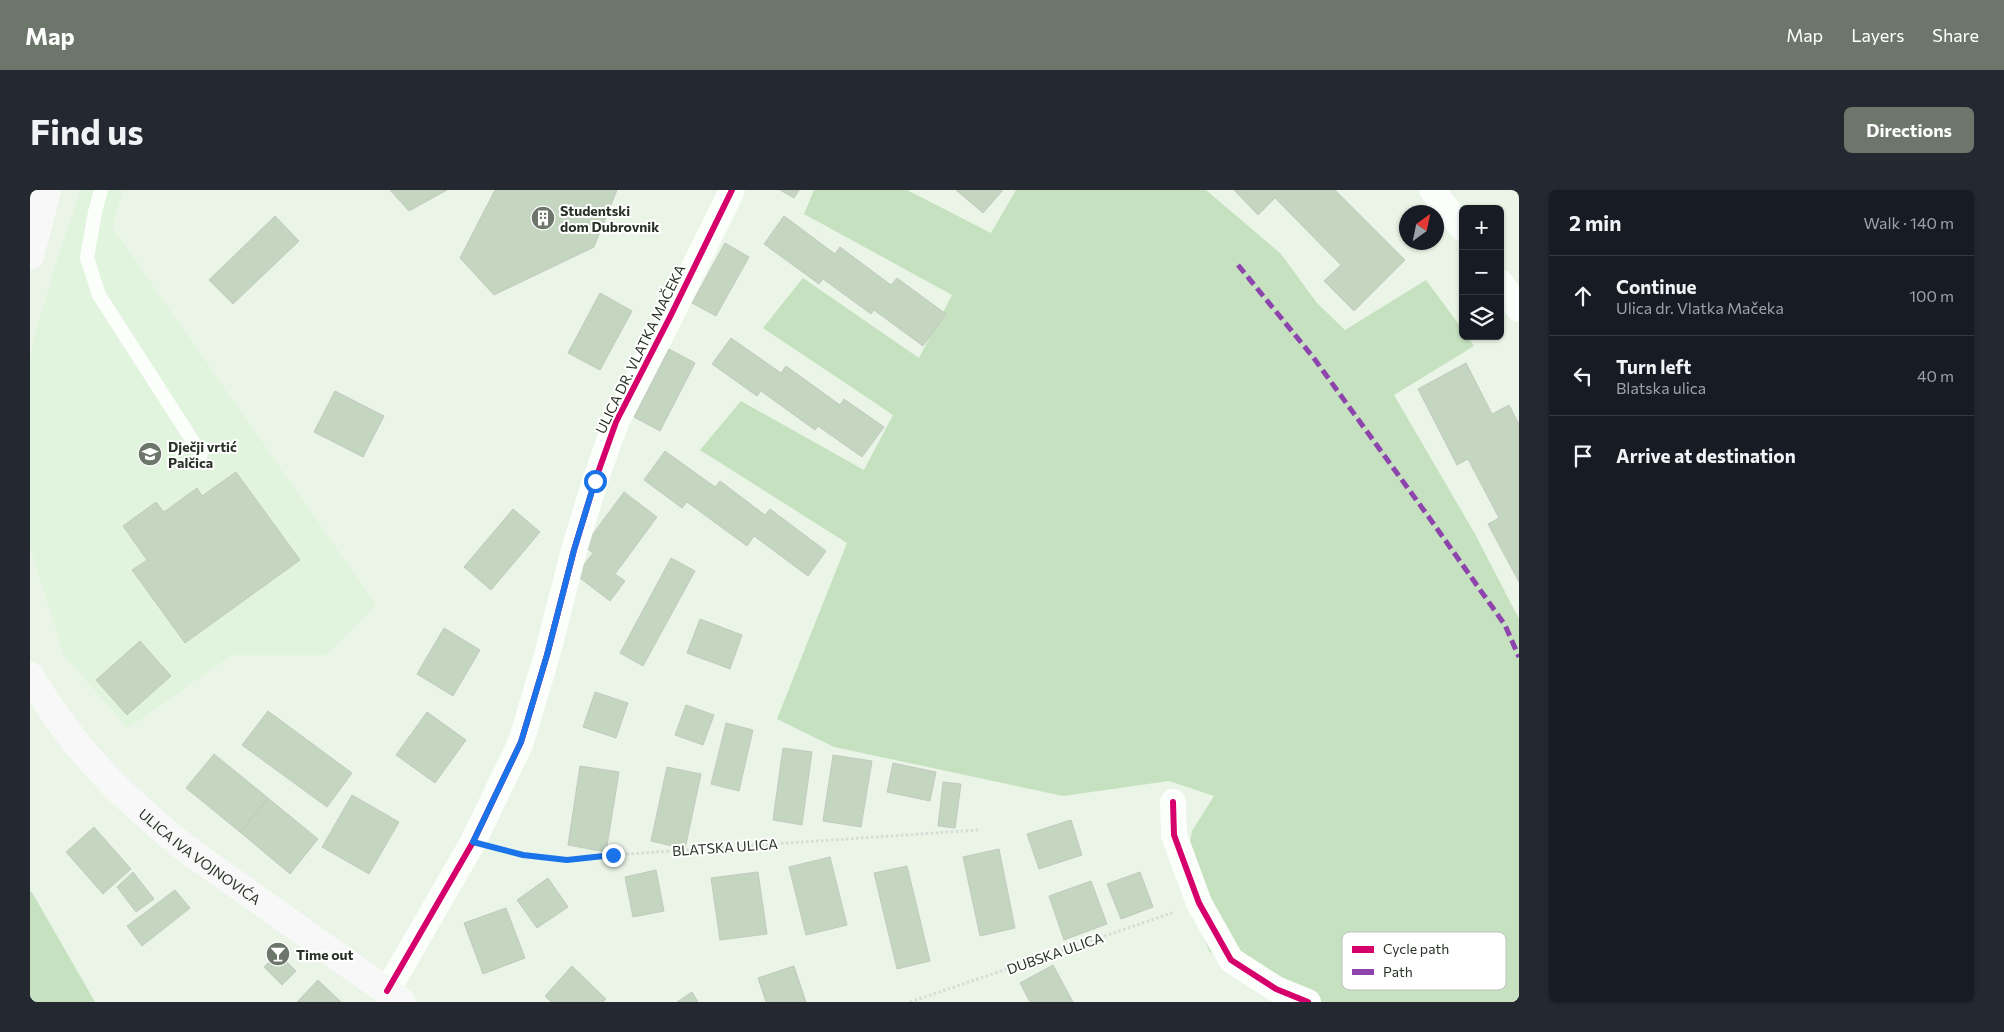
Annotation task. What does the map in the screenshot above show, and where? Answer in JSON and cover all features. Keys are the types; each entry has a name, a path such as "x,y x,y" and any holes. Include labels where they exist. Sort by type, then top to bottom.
{"main road":[{"path":"30,256 34,225 47,190"},
{"name":"ULICA IVA VOJNOVIĆA","path":"30,676 72,738 110,782 151,820 185,848 395,996"}],"street":[{"name":"ULICA DR. VLATKA MAČEKA","path":"395,996 521,742 547,655 574,550 595,481 616,422 732,190"},
{"path":"1432,190 1459,224"},
{"path":"1504,288 1519,309"},
{"path":"1173,802 1174,835 1199,903 1231,960 1276,989 1308,1002"}],"lane":[{"path":"101,190 95,212 88,258 99,295 201,454"}],"shaded area":[{"name":"Dječji vrtić Palčica","path":"81,190 123,190 112,227 376,605 326,655 232,655 128,728 64,656 30,547 30,361 34,338 57,260"},
{"path":"814,190 907,190 991,233 1016,190 1206,190 1281,254 1317,303 1345,330 1426,280 1459,325 1459,340 1470,340 1474,346 1394,395 1475,534 1519,619 1519,1002 1282,1002 1264,993 1209,951 1182,879 1192,831 1214,796 1169,781 1063,796 834,747 777,719 847,543 700,450 741,401 864,470 893,415 763,328 803,278 919,358 952,295 804,214"},
{"path":"30,891 33,894 95,1002 30,1002"}],"building":[{"path":"390,190 447,190 409,211"},
{"name":"Studentski dom Dubrovnik","path":"495,190 617,190 594,247 494,295 460,258"},
{"path":"780,190 799,190 794,198"},
{"path":"956,190 1003,190 983,213"},
{"path":"1234,190 1335,190 1405,260 1354,311 1324,281 1341,265 1275,198 1258,215"},
{"path":"275,216 299,241 233,304 209,280"},
{"path":"784,216 835,254 840,247 891,285 897,278 946,314 923,346 874,310 871,314 823,279 819,284 764,244"},
{"path":"725,243 749,257 716,316 692,303"},
{"path":"600,293 632,311 600,370 568,353"},
{"path":"731,338 781,373 786,366 840,405 844,399 884,427 862,457 818,426 815,430 761,391 757,396 712,364"},
{"path":"669,349 695,363 660,431 634,417"},
{"path":"1466,363 1492,414 1509,405 1519,424 1519,582 1488,524 1499,518 1468,459 1457,465 1418,389"},
{"path":"335,391 384,416 363,457 314,432"},
{"path":"665,451 715,487 720,481 765,515 770,509 826,551 808,576 754,536 747,546 687,502 682,508 644,480"},
{"path":"236,472 300,560 185,643 132,570 147,560 123,526 156,502 164,512 197,488 202,496"},
{"path":"624,492 657,517 615,574 625,581 610,601 576,575 593,553 584,546"},
{"path":"513,509 540,532 491,590 464,567"},
{"path":"671,558 695,571 643,666 620,653"},
{"path":"700,619 742,635 730,669 687,653"},
{"path":"444,628 480,650 453,696 417,674"},
{"path":"140,641 171,676 127,715 96,680"},
{"path":"595,692 628,703 616,738 583,727"},
{"path":"686,705 714,715 703,745 675,735"},
{"path":"268,711 352,773 327,807 242,745"},
{"path":"427,712 466,740 435,783 396,755"},
{"path":"726,723 753,730 739,791 711,784"},
{"path":"783,748 812,752 802,825 773,820"},
{"path":"214,754 268,798 240,832 186,788"},
{"path":"833,755 872,761 861,827 823,821"},
{"path":"893,763 936,772 930,801 887,792"},
{"path":"580,766 619,772 606,852 568,845"},
{"path":"667,767 701,774 685,849 651,841"},
{"path":"943,782 961,784 955,828 938,826"},
{"path":"352,795 399,822 369,874 322,847"},
{"path":"268,798 318,839 290,874 240,832"},
{"path":"1071,820 1082,855 1039,869 1027,834"},
{"path":"94,827 131,869 103,894 66,852"},
{"path":"999,849 1015,928 980,936 963,857"},
{"path":"830,857 847,925 806,935 789,867"},
{"path":"907,866 930,961 897,969 874,873"},
{"path":"656,870 664,911 633,917 625,877"},
{"path":"133,872 154,899 136,912 117,887"},
{"path":"758,872 767,934 720,940 711,878"},
{"path":"1140,872 1153,907 1121,919 1107,884"},
{"path":"548,878 568,907 537,928 517,900"},
{"path":"1091,881 1107,924 1064,940 1049,896"},
{"path":"175,890 190,908 142,946 127,926"},
{"path":"506,908 525,958 483,974 464,923"},
{"path":"278,953 296,971 282,985 264,967"},
{"path":"1053,965 1073,1002 1030,1002 1020,983"},
{"path":"572,966 606,999 603,1002 551,1002 545,996"},
{"path":"794,966 806,1002 766,1002 758,978"},
{"path":"318,980 341,1002 297,1002"},
{"path":"692,992 698,1002 677,1002"}],"marked path":[{"path":"1238,265 1313,357 1428,516 1505,625 1519,657"}],"cycle path":[{"path":"387,991 473,842 521,742 547,655 574,550 595,481 616,422 732,190"},
{"path":"1173,802 1174,835 1199,903 1231,960 1276,989 1308,1002"}],"place":[{"name":"Studentski dom Dubrovnik","path":"543,218"},
{"name":"Dječji vrtić Palčica","path":"150,454"},
{"name":"Time out","path":"278,954"}],"route":[{"path":"595,481 521,742 473,842 523,855 567,860 613,855"}]}
